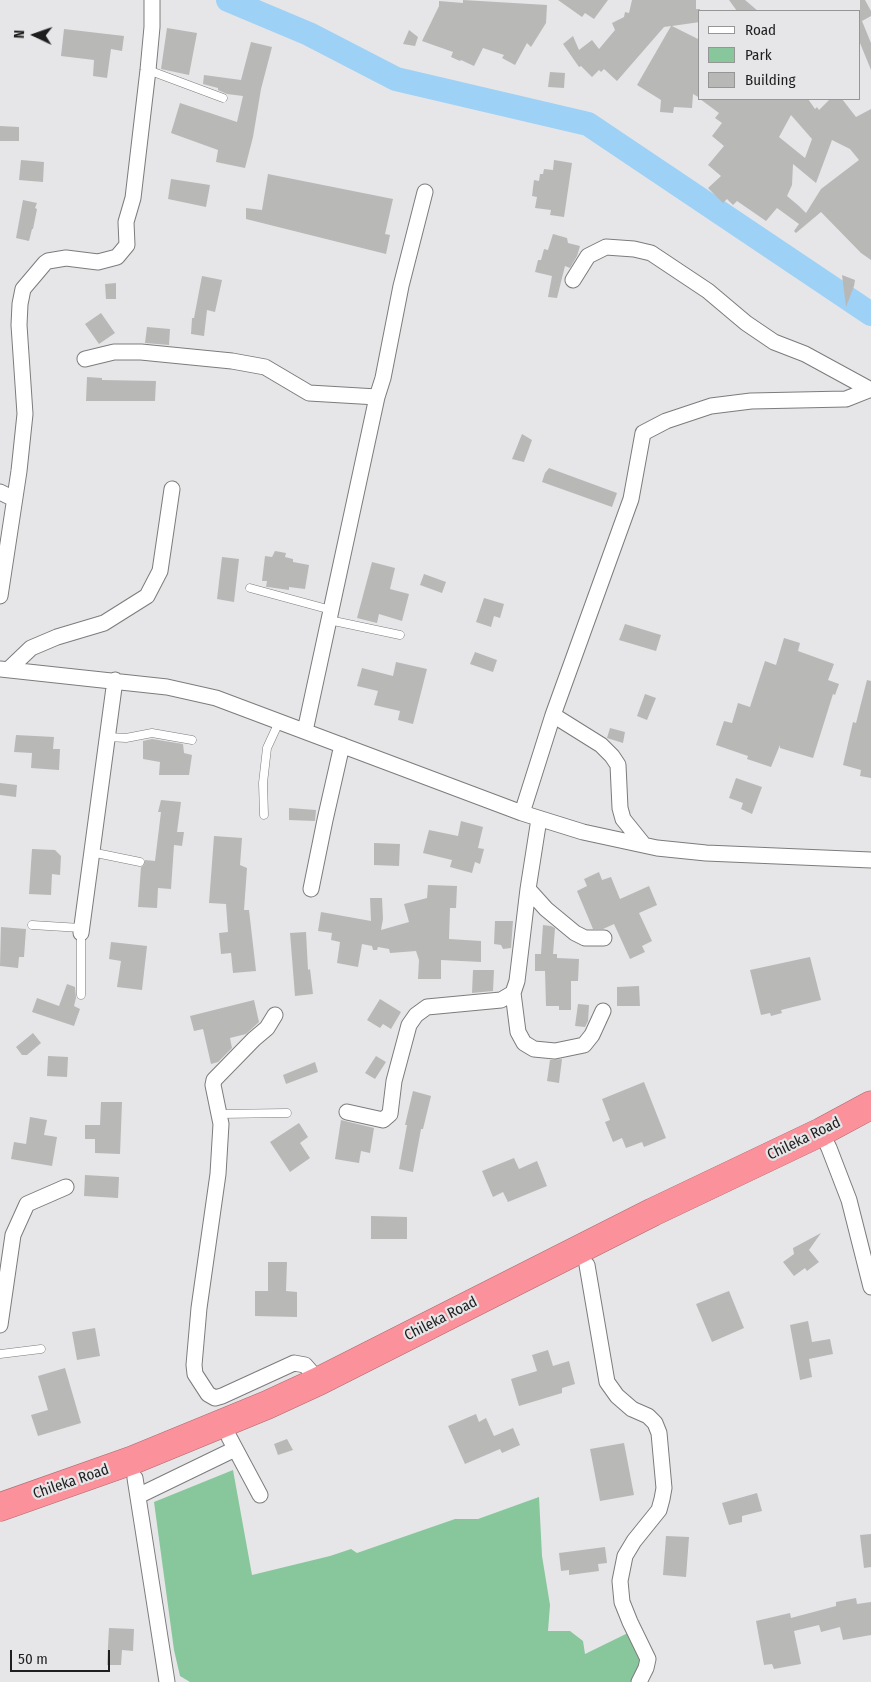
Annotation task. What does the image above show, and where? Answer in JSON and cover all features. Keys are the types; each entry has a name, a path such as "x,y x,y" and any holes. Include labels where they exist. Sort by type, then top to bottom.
{"highway":[{"name":"Chileka Road","path":"0,1523 137,1486 232,1443 790,1165 871,1105"},
{"name":"Chileka Road","path":"0,1507 133,1460 267,1405 319,1381 653,1212 825,1140 871,1126"}],"street":[{"path":"0,596 4,541 14,499 25,414 19,325 23,289 48,261 66,258 98,262 116,257 127,245 126,222 133,198 148,70 152,27 152,0"},
{"path":"305,732 377,398 383,378 401,286 425,192"},
{"path":"573,280 588,256 606,247 634,249 651,254 708,291 746,324 774,342 805,354 870,390"},
{"path":"86,359 114,352 141,352 232,361 266,367 309,393 377,398"},
{"path":"522,813 553,715 631,499 642,433 666,421 711,406 751,401 846,399 870,390"},
{"path":"4,669 31,648 57,637 104,623 147,596 160,571 172,489"},
{"path":"0,492 14,499"},
{"path":"4,669 116,680 167,687 216,698 522,813 582,832 644,845 706,853 871,860"},
{"path":"81,930 116,680"},
{"path":"553,715 601,745 612,756 618,765 620,808 623,819 644,845"},
{"path":"311,889 324,820 342,745"},
{"path":"539,819 517,981 513,994 518,1032 524,1043 534,1049 555,1051 584,1045 592,1035 603,1011"},
{"path":"528,889 546,909 574,933 585,938 604,938"},
{"path":"347,1112 383,1120 390,1114 394,1080 409,1025 416,1016 427,1008 501,1000 513,994"},
{"path":"275,1014 267,1028 214,1080 213,1085 221,1124 218,1174 199,1308 194,1365 195,1374 208,1394 215,1398 294,1363 305,1365 319,1381"},
{"path":"825,1140 849,1200 871,1287"},
{"path":"0,1325 6,1233 27,1204 66,1187"},
{"path":"587,1265 607,1382 617,1396 632,1409 648,1416 655,1422 659,1433 664,1488 662,1499 659,1510 634,1541 625,1556 620,1581 622,1602 648,1659 639,1682"},
{"path":"232,1443 260,1495"},
{"path":"137,1486 167,1682"}],"lane":[{"path":"148,70 223,98"},
{"path":"250,588 330,615 400,635"},
{"path":"264,814 263,783 267,748 279,722"},
{"path":"107,737 126,738 152,733 192,740"},
{"path":"91,852 140,862"},
{"path":"32,925 81,930 81,995"},
{"path":"219,1114 287,1114"},
{"path":"0,1354 41,1349"}],"green space":[{"path":"233,1470 252,1575 351,1549 357,1553 455,1519 478,1519 539,1497 542,1556 550,1605 548,1631 570,1631 583,1641 585,1654 632,1631 646,1662 636,1682 190,1682 180,1676 174,1650 154,1502"}],"building":[{"path":"463,0 547,5 546,23 531,47 527,43 515,65 502,58 504,55 483,48 474,66 451,57 453,52 422,41 439,6 439,1 463,3"},
{"path":"558,0 608,0 594,19 585,13 582,17"},
{"path":"632,0 696,0 696,9 700,9 698,10 698,22 672,26 698,39 698,97 693,94 692,108 674,107 673,113 660,112 661,100 637,85 671,26 664,27 617,81 604,69 601,72 599,70 592,77 581,66 579,67 563,44 573,36 579,50 592,40 599,49 615,30 612,23 624,17 625,12 629,13"},
{"path":"729,0 745,0 757,10 736,10"},
{"path":"860,0 865,0 871,11 871,16 862,21 871,43 871,70 861,45"},
{"path":"167,28 197,33 189,75 161,69"},
{"path":"64,29 124,36 122,51 111,49 107,78 93,76 94,60 61,56"},
{"path":"409,30 418,37 415,46 403,44"},
{"path":"251,42 272,47 261,89 253,137 245,168 216,162 218,150 171,133 180,103 237,122 243,96 227,94 218,90 218,88 203,84 204,75 241,80"},
{"path":"550,72 565,73 564,88 548,87"},
{"path":"701,100 809,100 815,109 817,107 819,110 829,100 843,100 856,117 871,109 871,260 861,253 821,212 796,233 794,231 799,224 777,208 766,221 737,201 733,205 727,199 723,203 708,188 721,176 708,165 724,146 712,136 722,123 715,118 719,113","holes":["791,115 812,139 805,158 779,137","832,140 850,149 859,160 821,189 806,213 787,196 792,185 793,164 816,183"]},
{"path":"0,126 19,127 19,141 0,141"},
{"path":"21,160 44,162 43,182 19,180"},
{"path":"554,160 572,163 564,217 550,215 551,210 535,208 537,197 532,196 534,180 539,181 540,174 543,174 544,169 553,170"},
{"path":"268,174 393,199 385,234 390,235 386,254 246,219 246,208 262,210"},
{"path":"171,179 210,185 206,207 168,199"},
{"path":"23,200 37,203 29,241 16,238"},
{"path":"553,234 567,238 568,243 580,246 570,268 565,266 557,298 548,297 552,276 535,272 538,260 541,260 544,249 548,250"},
{"path":"842,275 855,280 846,307"},
{"path":"202,276 222,280 215,312 207,310 204,336 191,334 192,318 194,318"},
{"path":"116,283 116,299 106,299 105,284"},
{"path":"101,313 115,333 99,344 85,324"},
{"path":"147,327 170,329 169,345 145,343"},
{"path":"87,377 102,378 102,380 156,381 155,401 86,401"},
{"path":"522,434 532,440 524,462 512,459"},
{"path":"549,468 617,493 612,507 542,482"},
{"path":"275,551 286,553 285,557 293,559 293,562 309,565 305,589 289,587 289,590 266,587 267,581 262,581 265,556 272,557"},
{"path":"222,557 239,559 234,602 217,599"},
{"path":"372,562 395,568 390,589 409,594 402,621 379,614 377,623 357,618"},
{"path":"424,574 446,582 442,593 420,585"},
{"path":"484,598 504,604 500,618 494,616 491,627 476,622"},
{"path":"625,624 661,635 656,651 619,640"},
{"path":"784,638 800,643 798,651 834,664 828,680 839,684 835,695 833,694 813,758 780,748 780,745 771,767 747,759 748,756 716,745 724,721 732,723 738,703 750,707 765,661 776,665"},
{"path":"475,652 497,660 493,672 470,664"},
{"path":"396,662 427,669 413,724 398,720 400,711 374,705 378,691 357,686 362,668 393,676"},
{"path":"867,680 871,681 871,778 860,776 861,770 843,765 853,722 856,723"},
{"path":"645,694 656,698 647,720 637,716"},
{"path":"610,728 625,732 623,743 607,738"},
{"path":"16,735 54,737 53,749 60,749 59,770 31,768 32,753 14,752"},
{"path":"152,739 183,744 184,753 192,755 189,775 159,775 160,762 143,759 143,741"},
{"path":"736,778 762,787 752,814 741,809 743,803 729,798"},
{"path":"0,783 17,785 16,797 0,795"},
{"path":"161,800 181,802 177,832 184,832 182,846 174,845 171,889 158,888 157,908 138,907 141,867 144,865 145,860 155,861 161,812 158,812"},
{"path":"289,808 316,810 315,821 289,820"},
{"path":"461,821 483,827 478,848 484,849 480,864 475,862 472,873 450,867 452,860 423,853 429,830 458,836"},
{"path":"214,836 242,838 240,865 247,868 244,910 249,910 256,971 233,973 231,953 221,954 219,933 228,932 226,904 209,903"},
{"path":"374,843 400,844 399,866 374,865"},
{"path":"32,849 55,850 61,856 60,875 52,874 51,895 29,894"},
{"path":"599,872 602,880 611,877 620,899 649,886 657,905 639,913 652,941 642,946 645,952 630,959 614,924 603,929 593,929 577,891 587,886 584,879"},
{"path":"428,885 457,886 456,908 450,908 449,939 481,941 481,962 441,960 441,979 418,979 419,960 416,951 390,953 389,949 378,947 377,950 373,950 372,946 362,944 358,967 337,963 340,942 331,940 332,933 318,931 321,912 371,921 370,898 382,898 383,919 381,930 409,922 404,904 427,898"},
{"path":"495,921 513,921 511,948 503,949 501,945 494,944"},
{"path":"543,925 555,928 553,954 557,954 557,958 579,959 578,981 571,981 571,1010 559,1010 559,1006 546,1006 545,971 535,971 535,954 541,954"},
{"path":"1,927 26,929 24,957 19,957 18,968 0,966"},
{"path":"306,932 308,970 310,969 313,994 295,996 290,933"},
{"path":"111,942 147,946 142,990 117,987 121,961 109,959"},
{"path":"810,957 821,1000 781,1010 782,1013 771,1016 770,1013 761,1015 750,970"},
{"path":"473,970 494,970 493,991 472,993"},
{"path":"67,984 75,987 76,998 74,1006 80,1009 74,1026 32,1012 37,998 59,1006"},
{"path":"639,986 640,1006 617,1006 617,987"},
{"path":"380,999 401,1012 391,1029 383,1024 380,1028 367,1020"},
{"path":"254,1000 259,1022 246,1034 230,1038 232,1048 218,1062 211,1064 203,1029 194,1031 190,1016"},
{"path":"578,1004 589,1005 588,1021 585,1027 575,1026"},
{"path":"33,1033 41,1043 27,1055 22,1055 16,1047"},
{"path":"48,1056 68,1057 67,1077 47,1076"},
{"path":"376,1056 386,1062 375,1079 365,1073"},
{"path":"562,1059 559,1083 547,1081 550,1060"},
{"path":"315,1062 318,1072 286,1084 283,1075"},
{"path":"644,1082 666,1138 644,1147 642,1142 626,1148 622,1138 613,1142 605,1122 610,1120 602,1099"},
{"path":"413,1091 431,1096 423,1129 421,1129 413,1172 399,1169 407,1125 405,1125"},
{"path":"101,1102 122,1102 120,1154 95,1153 95,1139 85,1139 85,1125 100,1125"},
{"path":"30,1117 47,1120 44,1135 57,1137 52,1166 11,1159 14,1142 26,1144"},
{"path":"341,1120 374,1128 370,1153 361,1151 359,1163 335,1159"},
{"path":"299,1123 308,1137 300,1143 310,1158 290,1172 270,1142"},
{"path":"514,1158 519,1169 537,1161 547,1186 508,1202 503,1192 493,1197 482,1171"},
{"path":"85,1175 119,1177 118,1198 84,1196"},
{"path":"371,1216 407,1217 407,1239 371,1239"},
{"path":"821,1233 809,1250 819,1262 807,1271 805,1268 794,1276 783,1262 794,1254 793,1248"},
{"path":"268,1262 287,1262 286,1291 297,1292 297,1317 255,1316 255,1291 268,1291"},
{"path":"729,1291 744,1328 712,1342 696,1304"},
{"path":"808,1321 812,1342 830,1339 833,1354 809,1359 812,1377 800,1380 790,1325"},
{"path":"95,1328 100,1356 77,1360 72,1332"},
{"path":"548,1350 553,1366 569,1361 575,1384 562,1388 562,1393 519,1406 511,1379 537,1371 532,1355"},
{"path":"65,1368 81,1423 38,1436 31,1415 48,1410 38,1376"},
{"path":"476,1414 479,1422 486,1418 494,1436 513,1428 520,1445 502,1453 500,1449 465,1464 448,1426"},
{"path":"287,1439 293,1450 278,1455 274,1444"},
{"path":"624,1443 634,1495 600,1501 590,1449"},
{"path":"757,1493 762,1511 742,1516 742,1522 729,1525 722,1503"},
{"path":"871,1534 871,1567 864,1568 860,1535"},
{"path":"666,1536 689,1537 686,1577 663,1575"},
{"path":"605,1547 607,1563 598,1564 599,1571 569,1575 569,1570 561,1571 559,1553"},
{"path":"856,1598 857,1604 871,1602 871,1635 843,1640 840,1627 821,1632 819,1625 794,1631 801,1664 774,1669 772,1664 764,1665 756,1621 790,1613 791,1618 836,1606 836,1602"},
{"path":"109,1628 134,1629 133,1651 122,1650 121,1665 107,1665"}],"waterway":[{"path":"228,0 309,34 396,79 588,124 871,314"}]}
